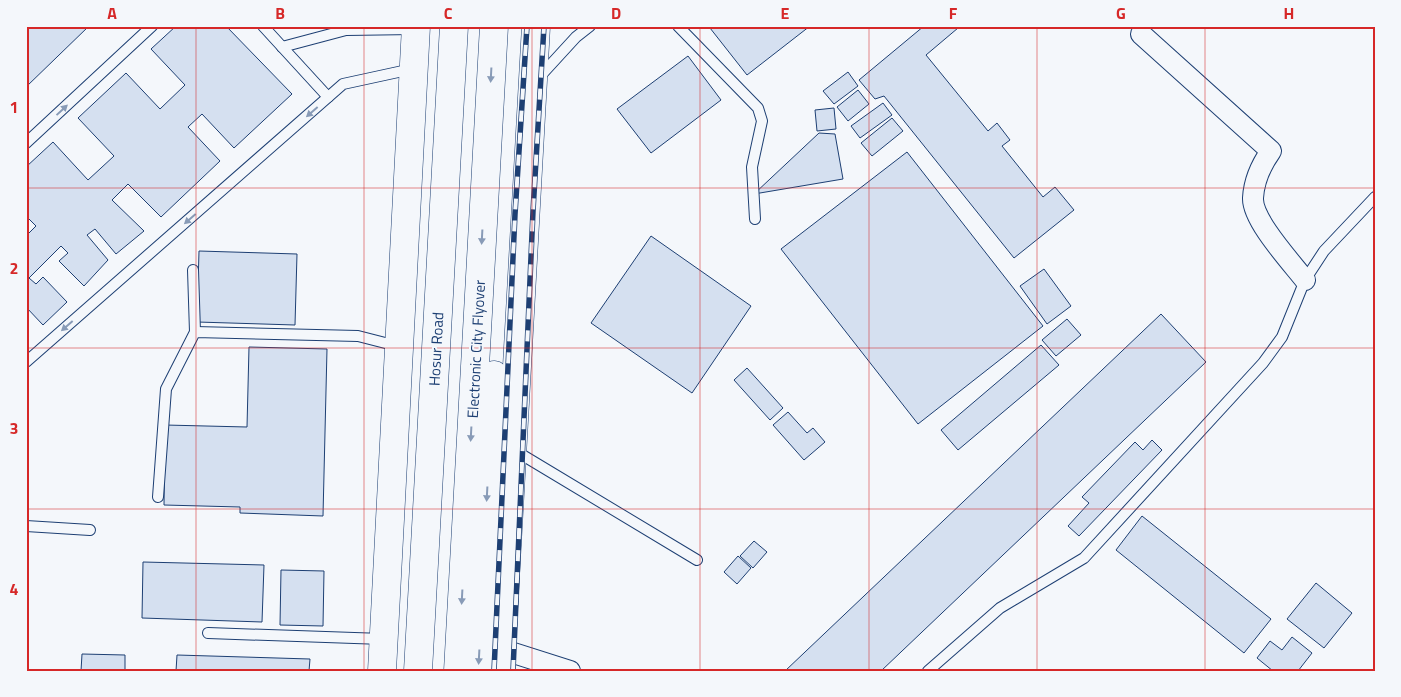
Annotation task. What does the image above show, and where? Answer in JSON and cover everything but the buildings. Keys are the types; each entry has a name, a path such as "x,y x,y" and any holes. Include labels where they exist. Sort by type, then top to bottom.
{"main road":[{"name":"Hosur Road","path":"418,671 454,26"},
{"name":"Electronic City Flyover","path":"435,671 468,26"},
{"name":"Electronic City Flyover","path":"458,671 494,26"},
{"path":"478,671 512,26"},
{"path":"501,660 536,26"},
{"path":"382,671 416,28"}],"street":[{"path":"1141,34 1271,151 1259,170 1252,200 1266,232 1306,280"},
{"path":"501,660 570,671"}],"lane":[{"path":"26,143 152,26"},
{"path":"263,26 328,97"},
{"path":"533,74 543,73 576,37 590,26"},
{"path":"678,26 758,108 762,115 752,167 755,219"},
{"path":"282,47 346,30 416,28"},
{"path":"26,362 343,84 413,68"},
{"path":"928,671 1000,608 1084,558 1263,363 1282,337 1306,280 1324,251 1375,197"},
{"path":"158,497 166,389 195,332 193,270"},
{"path":"195,332 358,336 398,346"},
{"path":"512,449 697,560"},
{"path":"26,526 90,530"},
{"path":"208,633 384,639"}],"railway":[{"path":"494,671 515,214 527,26"},
{"path":"513,671 533,211 544,26"}]}
